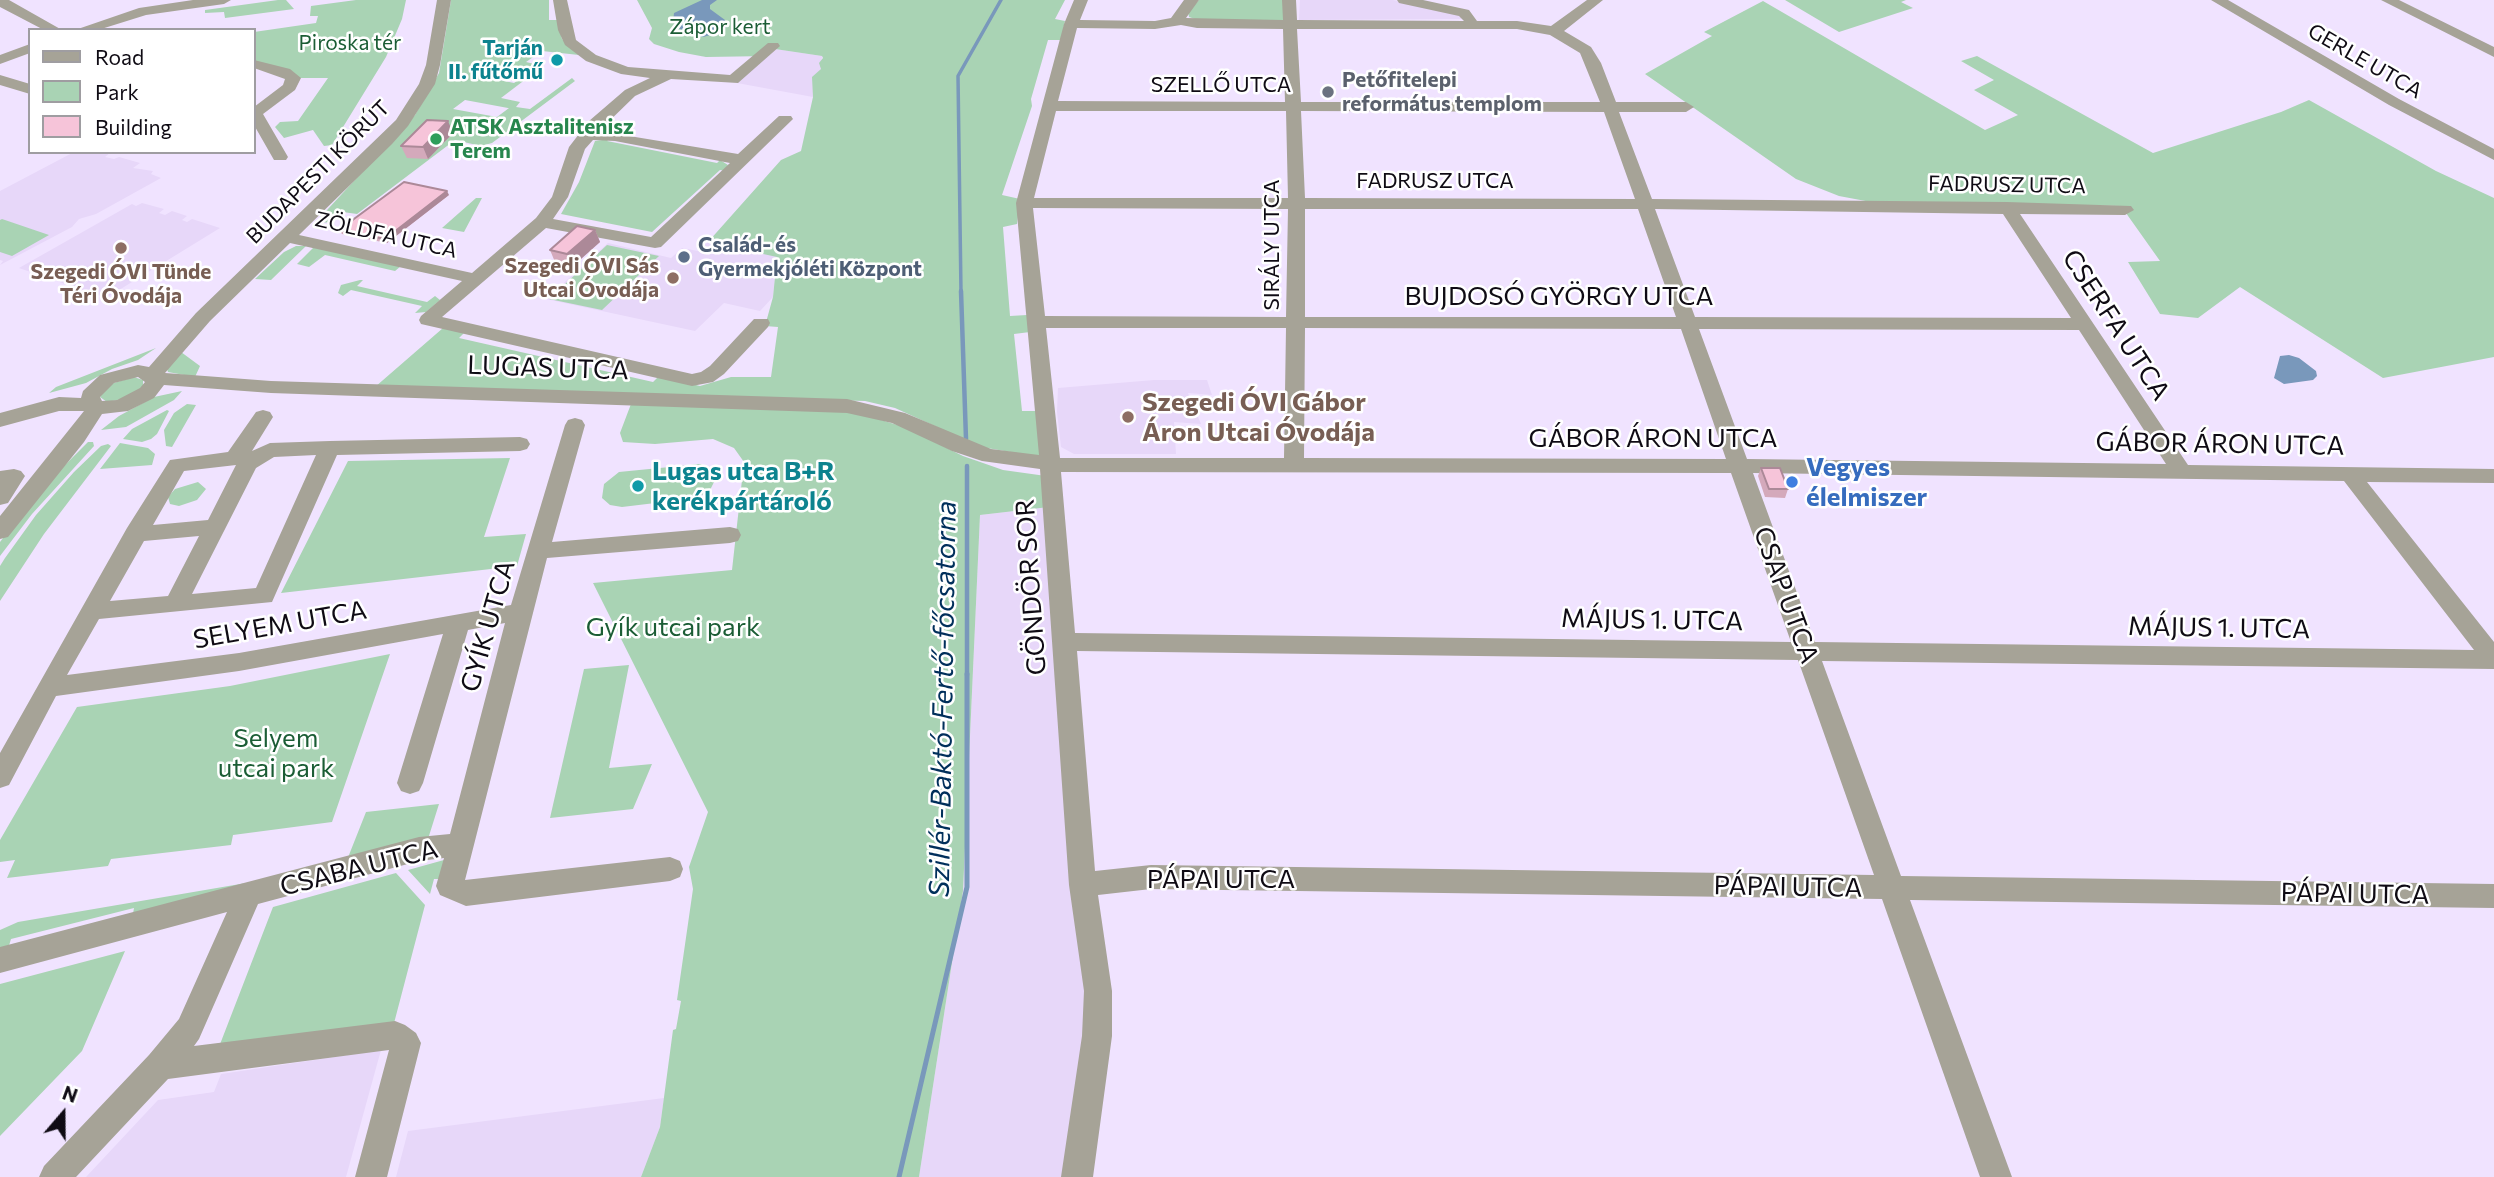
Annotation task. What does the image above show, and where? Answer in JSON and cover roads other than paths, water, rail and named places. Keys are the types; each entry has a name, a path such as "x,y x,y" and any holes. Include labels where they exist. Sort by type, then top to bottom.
{"street":[{"path":"6,5 34,0"},
{"path":"88,28 144,11 224,0"},
{"name":"BUDAPESTI KÖRÚT","path":"37,485 85,440 152,388 162,361 203,317 386,141 414,106 427,83 433,65 444,0"},
{"path":"560,0 570,42 591,58 626,71 733,80 774,46"},
{"name":"GÖNDÖR SOR","path":"1077,1177 1097,1036 1098,991 1083,885 1050,464 1024,203 1071,24 1081,0"},
{"path":"1181,22 1177,17 1192,0"},
{"path":"1288,24 1289,0"},
{"path":"1404,0 1464,13 1470,16 1474,25"},
{"path":"1071,24 1155,25 1181,22 1474,25 1525,26 1554,31 1596,0"},
{"path":"2222,2 2244,0"},
{"path":"2388,0 2494,53"},
{"name":"GERLE UTCA","path":"2222,2 2394,102 2494,155"},
{"path":"6,5 51,28"},
{"path":"103,23 117,28"},
{"name":"SIRÁLY UTCA","path":"1288,24 1297,204 1294,466"},
{"name":"CSAP UTCA","path":"1554,31 1579,44 1589,54 1996,1177"},
{"path":"0,60 28,49"},
{"path":"256,65 291,75 293,83 256,113 280,157"},
{"path":"626,71 630,93"},
{"name":"ZÖLDFA UTCA","path":"428,320 542,222 560,197 577,147 595,124 630,93 668,75"},
{"path":"0,80 28,88"},
{"path":"256,97 272,98"},
{"name":"SZELLŐ UTCA","path":"1050,106 1686,107"},
{"path":"542,222 655,243 785,119"},
{"path":"589,135 615,136 747,155"},
{"name":"FADRUSZ UTCA","path":"1815,189 1839,199 1846,205"},
{"name":"FADRUSZ UTCA","path":"1024,203 1846,205 2125,209"},
{"name":"CSERFA UTCA","path":"2007,207 2182,472"},
{"name":"ZÖLDFA UTCA","path":"286,237 475,279"},
{"name":"BUDAPESTI KÖRÚT","path":"0,410 80,389 112,377 145,359 203,317"},
{"name":"LUGAS UTCA","path":"428,320 692,380 706,378 717,370 761,323"},
{"name":"BUJDOSÓ GYÖRGY UTCA","path":"1034,322 2084,324"},
{"path":"95,406 90,396 112,377 138,371 154,377"},
{"name":"LUGAS UTCA","path":"154,377 271,387"},
{"name":"LUGAS UTCA","path":"135,400 176,389 271,387 822,404"},
{"path":"0,420 59,404 112,408 135,400"},
{"name":"GÁBOR ÁRON UTCA","path":"822,404 882,412 989,456 1050,464 1738,466 2494,476"},
{"path":"0,531 95,406"},
{"path":"175,604 248,463 248,456 263,417"},
{"name":"GYÍK UTCA","path":"461,845 520,612 575,425"},
{"path":"0,777 135,534 177,466 248,456 270,450 520,444"},
{"path":"92,611 264,596 330,449"},
{"path":"2350,474 2494,659"},
{"path":"0,478 14,476 0,498"},
{"path":"135,534 214,527"},
{"path":"540,551 730,535"},
{"name":"SELYEM UTCA","path":"48,687 239,662 520,612"},
{"name":"GYÍK UTCA","path":"410,783 459,622"},
{"name":"MÁJUS 1. UTCA","path":"1062,642 2494,659"},
{"name":"CSABA UTCA","path":"0,960 419,849 461,845 450,886 466,894 670,869"},
{"name":"PÁPAI UTCA","path":"1083,885 1151,877 2494,896"},
{"path":"55,1177 160,1065 189,1029 248,895"},
{"path":"160,1065 394,1035 407,1044 371,1177"}],"water":[{"path":"702,0 717,0 710,5 710,9 725,20 727,27 703,37 677,28 673,22 674,13"},
{"path":"2280,356 2299,358 2316,371 2317,376 2313,380 2284,384 2274,378"}],"waterway":[{"name":"Szillér-Baktó-Fertő-főcsatorna","path":"961,293 958,76 1001,0"},
{"name":"Szillér-Baktó-Fertő-főcsatorna","path":"961,291 966,439"},
{"name":"Szillér-Baktó-Fertő-főcsatorna","path":"899,1177 967,887 967,466"}],"place":[{"name":"Tarján II. fűtőmű","path":"557,60"},
{"name":"Petőfitelepi református templom","path":"1328,92"},
{"name":"ATSK Asztalitenisz Terem","path":"436,139"},
{"name":"Szegedi ÓVI Tünde Téri Óvodája","path":"121,248"},
{"name":"Család- és Gyermekjóléti Központ","path":"684,257"},
{"name":"Szegedi ÓVI Sás Utcai Óvodája","path":"673,278"},
{"name":"Szegedi ÓVI Gábor Áron Utcai Óvodája","path":"1128,417"},
{"name":"Vegyes élelmiszer","path":"1792,482"},
{"name":"Lugas utca B+R kerékpártároló","path":"638,486"}],"park label":[{"name":"Zápor kert","path":"720,27"},
{"name":"Piroska tér","path":"350,43"},
{"name":"Gyík utcai park","path":"673,627"},
{"name":"Selyem utcai park","path":"276,753"}]}
